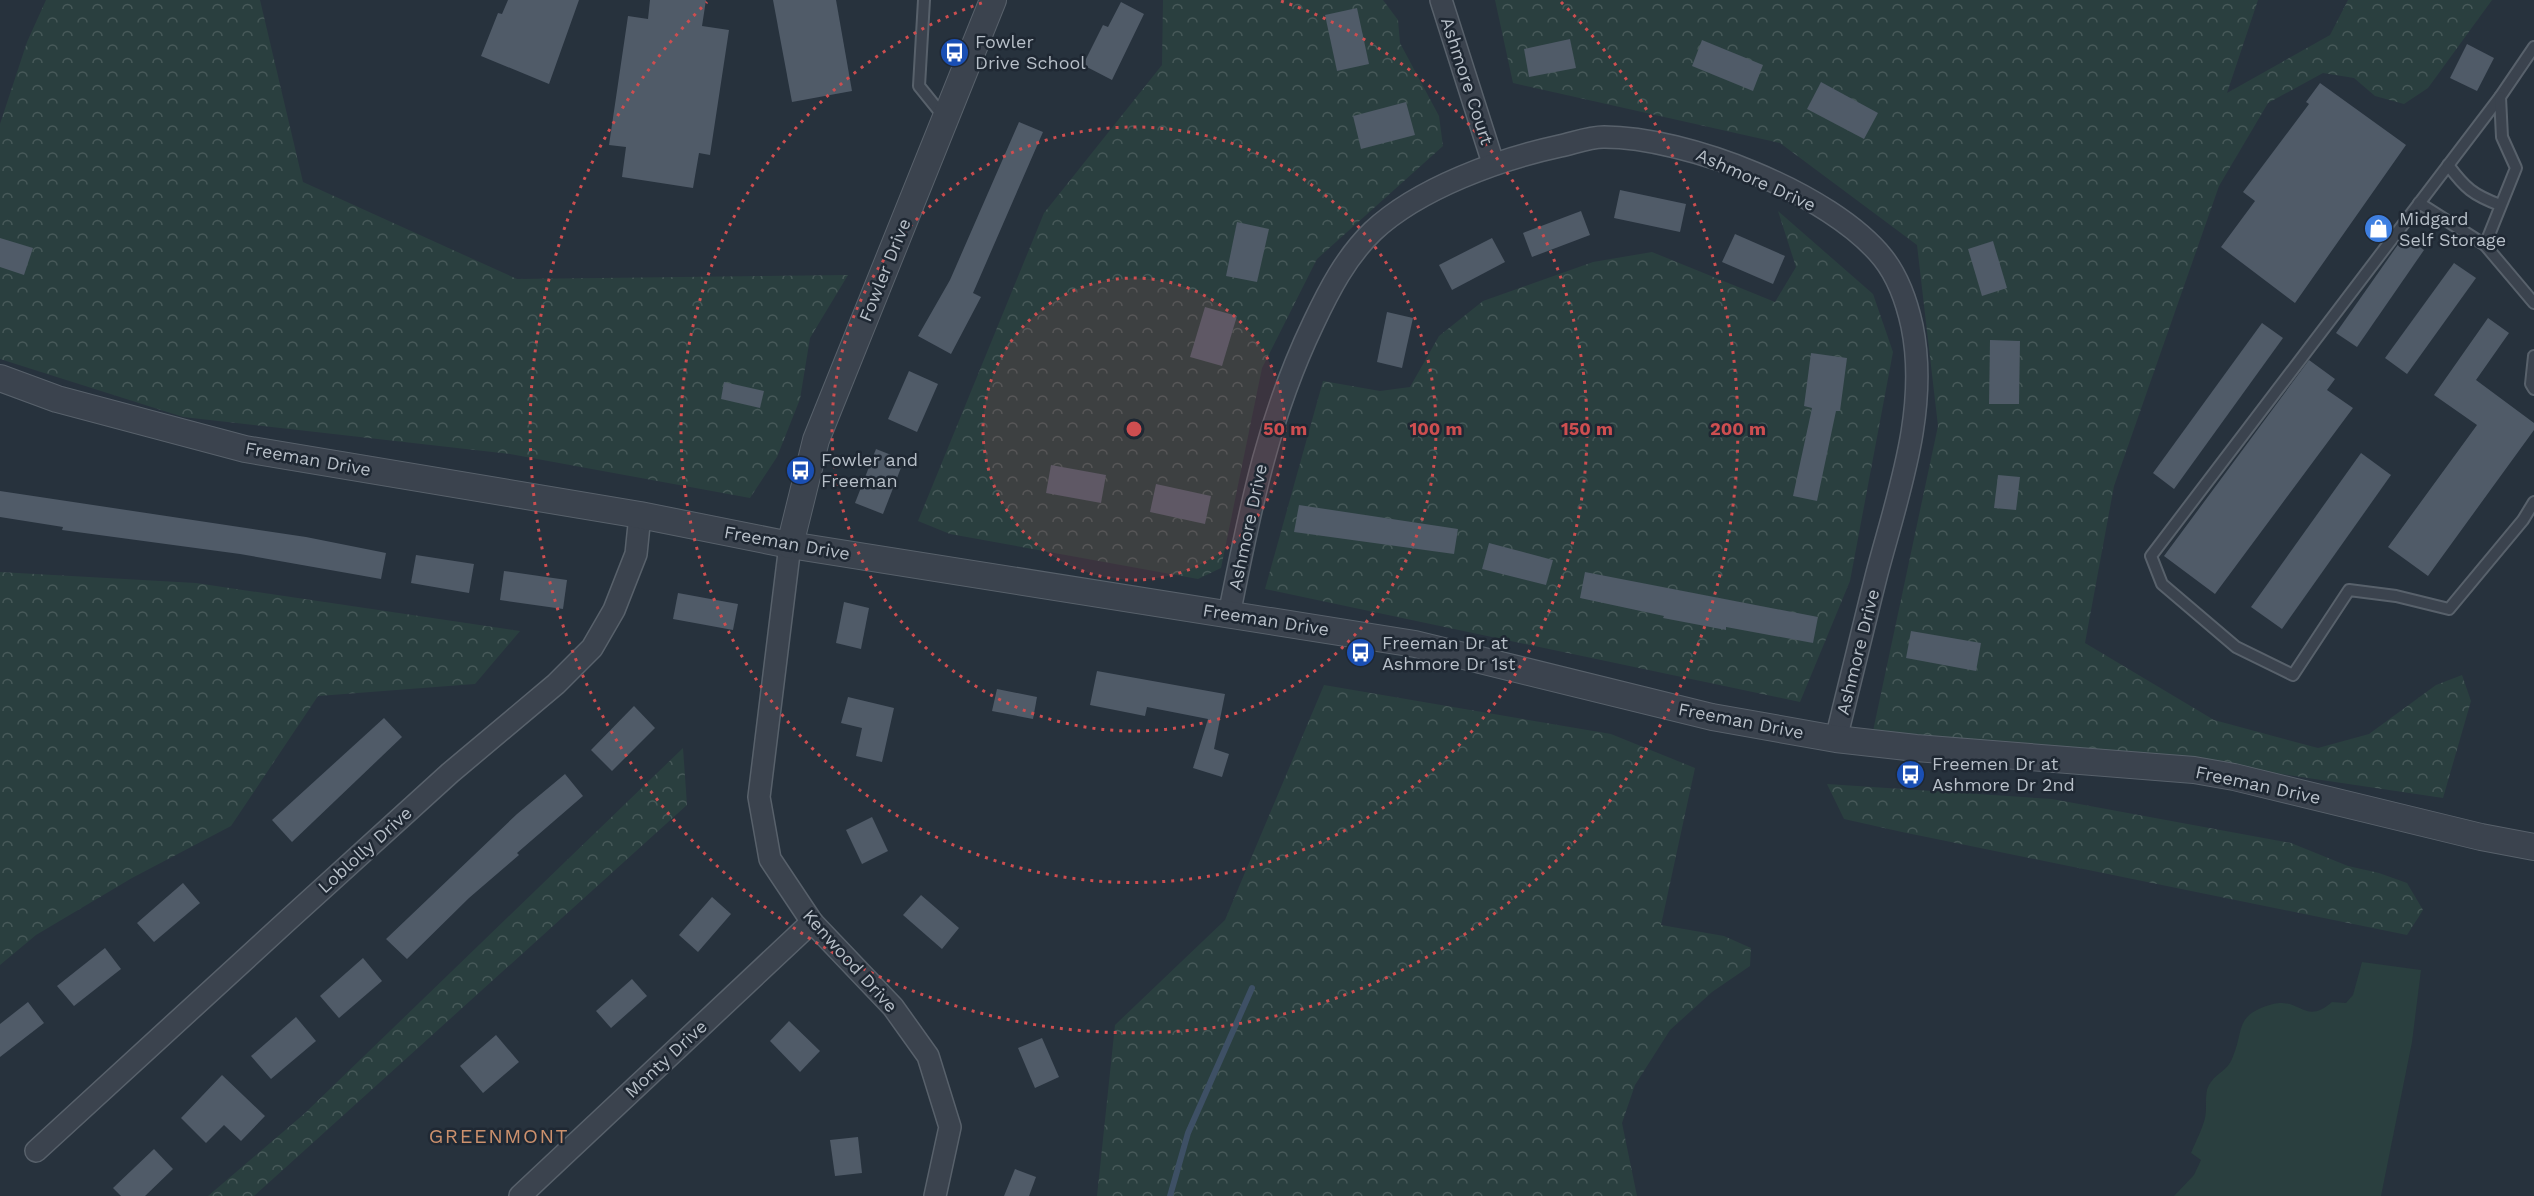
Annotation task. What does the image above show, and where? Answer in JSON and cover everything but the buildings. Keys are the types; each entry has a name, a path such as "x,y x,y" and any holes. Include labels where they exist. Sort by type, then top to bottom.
{"street":[{"name":"Fowler Drive","path":"790,544 816,440 993,0"},
{"name":"Ashmore Court","path":"1441,0 1493,163"},
{"name":"Ashmore Drive","path":"1229,615 1255,483 1271,425 1293,366 1332,284 1374,230 1409,205 1493,163 1599,137 1636,139 1676,146 1719,159 1795,193 1855,231 1884,259 1903,294 1912,328 1917,374 1911,439 1836,739"},
{"name":"Freeman Drive","path":"0,378 57,399 245,449 640,515 790,544 1415,644 1701,715 1836,739 1928,749 2194,770 2234,777 2534,848"},
{"name":"Loblolly Drive","path":"36,1151 295,913 450,773 556,684 592,648 614,610 636,554 640,515"},
{"name":"Kenwood Drive","path":"790,544 759,797 770,859 812,922 893,1008 928,1056 950,1127 935,1196"},
{"name":"Monty Drive","path":"520,1196 812,922"}],"lane":[{"path":"924,0 919,86 946,119"},
{"path":"2534,47 2500,97 2151,556 2162,584 2236,647 2293,675 2349,590 2396,597 2449,609 2523,520 2534,502"},
{"path":"2485,244 2516,168 2502,137 2500,97"},
{"path":"2448,165 2474,195 2500,206"},
{"path":"2419,203 2485,244 2534,303"},
{"path":"2534,356 2531,384 2534,388"}],"green space":[{"path":"46,0 260,0 303,182 517,279 848,275 810,338 800,399 777,457 750,498 510,454 183,417 0,359 0,124 27,42"},
{"path":"1163,0 1383,0 1398,20 1400,43 1439,116 1443,146 1317,259 1262,368 1221,568 1198,579 950,534 918,521 1044,213 1162,65"},
{"path":"1495,0 2258,0 2227,93 2330,35 2348,0 2492,0 2428,88 2404,104 2375,96 2354,78 2323,73 2268,103 2219,186 2114,486 2085,643 2214,720 2318,748 2369,734 2436,685 2462,675 2471,701 2443,798 2154,755 1873,731 1938,426 1917,245 1780,143 1513,83"},
{"path":"1778,211 1873,294 1893,352 1850,581 1800,702 1265,589 1323,381 1380,391 1410,387 1439,336 1483,301 1593,262 1652,252 1775,302 1796,267"},
{"path":"0,572 196,583 520,631 475,684 318,696 231,826 132,878 36,935 0,965"},
{"path":"1324,685 1611,734 1695,768 1661,925 1724,936 1751,948 1750,966 1712,992 1670,1030 1635,1085 1622,1123 1637,1196 1097,1196 1115,1025 1225,920"},
{"path":"683,748 687,805 254,1196 208,1196 304,1114"},
{"path":"1827,784 2052,799 2291,843 2348,866 2379,873 2407,883 2423,910 2407,935 1902,832 1844,819"},
{"path":"2362,962 2421,970 2412,1042 2381,1196 2174,1196 2194,1175 2201,1160 2191,1153 2205,1118 2207,1090 2212,1080 2226,1068 2232,1059 2246,1019 2260,1008 2273,1004 2290,1004 2315,1011 2323,1009 2332,1002 2346,1003 2353,995"}],"waterway":[{"path":"1170,1196 1188,1133 1252,988"}],"place":[{"name":"Fowler Drive School","path":"954,52"},
{"name":"Midgard Self Storage","path":"2378,229"},
{"name":"Fowler and Freeman","path":"800,470"},
{"name":"Freeman Dr at Ashmore Dr 1st","path":"1361,653"},
{"name":"Freemen Dr at Ashmore Dr 2nd","path":"1911,774"}],"district":[{"name":"GREENMONT","path":"499,1136"}]}
